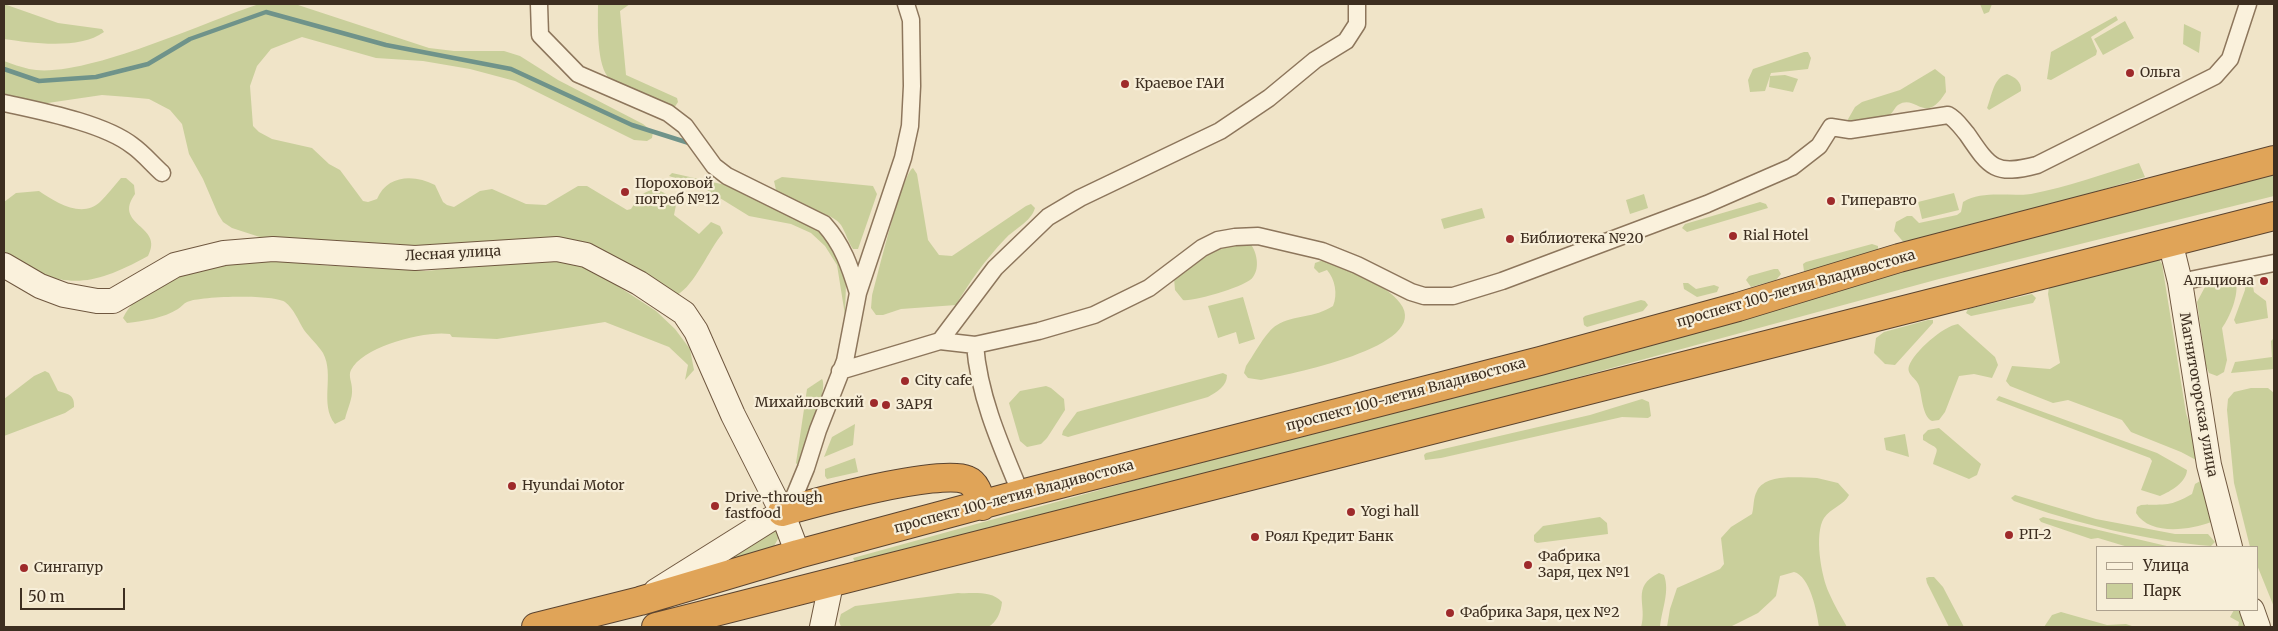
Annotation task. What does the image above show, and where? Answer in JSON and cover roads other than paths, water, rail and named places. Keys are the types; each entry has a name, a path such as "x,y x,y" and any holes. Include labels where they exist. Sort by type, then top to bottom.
{"highway":[{"name":"проспект 100-летия Владивостока","path":"536,627 640,601 798,554 1021,494 1540,361 1738,307 1899,258 2274,160"},
{"path":"656,627 2274,216"},
{"path":"782,512 880,487 956,478 972,482 977,490 982,506"}],"main road":[{"name":"Магнитогорская улица","path":"2170,241 2180,282 2209,465 2230,546"},
{"name":"Лесная улица","path":"4,265 40,286 64,295 97,301 113,301 175,265 224,253 273,249 415,258 557,249 586,255 640,283 684,313 696,331 733,414 782,512 798,554"},
{"path":"640,601 782,512"},
{"path":"822,627 831,584"},
{"path":"2252,611 2258,627"}],"street":[{"path":"539,4 540,35 578,74 668,113 685,126 714,166 727,176 824,224 836,238 848,260 858,293"},
{"path":"782,512 796,498 794,497 840,371 852,335 858,293 903,158 910,126 912,86 911,20 906,4"},
{"path":"940,341 995,268 1048,217 1080,198 1220,131 1268,98 1315,60 1346,41 1357,24 1357,4"},
{"path":"840,371 940,341 975,345 1039,331 1111,309 1149,288 1187,258 1218,240 1258,236 1322,251 1357,265 1412,292 1424,296 1452,296 1618,238 1707,204 1792,167 1804,159 1823,141 1831,127 1850,130 1948,115 1956,120 1984,159 1992,166 2001,170 2021,169 2037,165 2215,76 2230,59 2248,4"},
{"path":"4,103 66,119 116,136 132,145 162,172"},
{"path":"2180,282 2274,263"},
{"path":"975,345 977,369 988,410 1021,494"}],"waterway":[{"path":"4,69 39,81 96,77 148,64 190,39 266,12 386,45 511,69 632,125 692,144"}],"place":[{"name":"Ольга","path":"2130,73"},
{"name":"Краевое ГАИ","path":"1125,84"},
{"name":"Пороховой погреб №12","path":"625,192"},
{"name":"Гиперавто","path":"1831,201"},
{"name":"Rial Hotel","path":"1733,236"},
{"name":"Библиотека №20","path":"1510,239"},
{"name":"Альциона","path":"2264,281"},
{"name":"City cafe","path":"905,381"},
{"name":"Михайловский","path":"874,403"},
{"name":"ЗАРЯ","path":"886,405"},
{"name":"Hyundai Motor","path":"512,486"},
{"name":"Drive-through fastfood","path":"715,506"},
{"name":"Yogi hall","path":"1351,512"},
{"name":"РП-2","path":"2009,535"},
{"name":"Роял Кредит Банк","path":"1255,537"},
{"name":"Фабрика Заря, цех №1","path":"1528,565"},
{"name":"Сингапур","path":"24,568"},
{"name":"Фабрика Заря, цех №2","path":"1450,613"}]}
